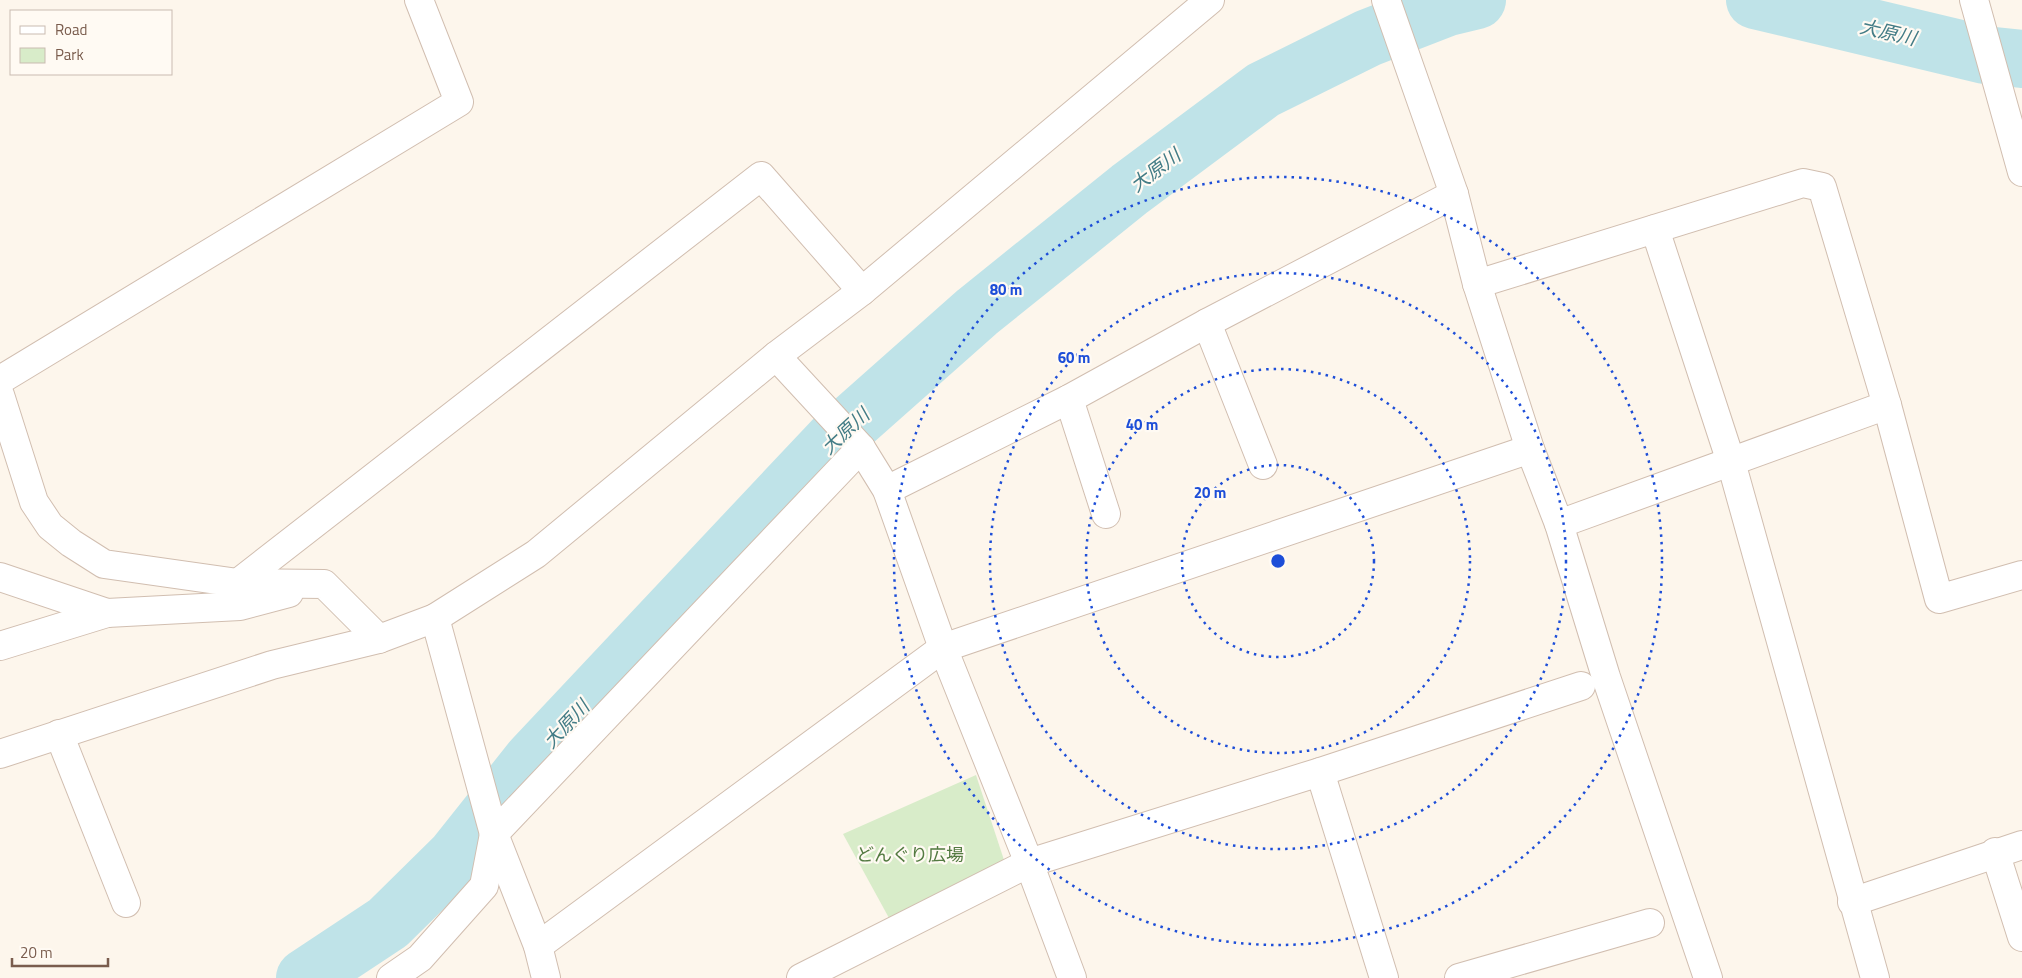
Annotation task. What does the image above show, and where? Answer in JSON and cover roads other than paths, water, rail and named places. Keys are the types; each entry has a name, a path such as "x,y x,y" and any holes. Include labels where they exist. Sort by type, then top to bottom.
{"street":[{"path":"0,380 459,102 419,0"},
{"path":"0,754 272,665 380,639 435,618 536,554 776,356 862,291 1210,0"},
{"path":"1386,0 1454,194 1477,284 1530,449 1559,524 1606,677 1708,978"},
{"path":"1974,0 2022,172"},
{"path":"238,583 761,176 862,291"},
{"path":"1477,284 1803,183 1822,186 1887,405 1939,599 2022,575"},
{"path":"887,490 1069,399 1207,323 1454,194"},
{"path":"1655,229 1731,462 1874,978"},
{"path":"1207,323 1263,465"},
{"path":"776,356 861,448 887,490 943,648 1029,863 1072,978"},
{"path":"0,395 34,502 50,526 71,543 104,564 238,583 324,584 380,639"},
{"path":"1069,399 1106,514"},
{"path":"1559,524 1887,405"},
{"path":"391,978 423,968 484,886 494,834 861,448"},
{"path":"538,946 943,648 1530,449"},
{"path":"0,577 107,613"},
{"path":"0,646 107,613 240,606 324,584"},
{"path":"435,618 494,834 538,946 546,978"},
{"path":"801,978 1029,863 1320,772 1581,686"},
{"path":"59,734 126,903"},
{"path":"1320,772 1384,978"},
{"path":"1852,902 1995,852 2022,845"},
{"path":"1995,852 2022,937"},
{"path":"1459,978 1650,923"}],"waterway":[{"name":"大原川","path":"305,978 388,923 455,857 533,759 836,437 977,312 1130,189 1263,90 1368,38 1448,7 1477,0"},
{"name":"大原川","path":"1755,0 1985,55 2022,59"}],"park label":[{"name":"どんぐり広場","path":"910,855"}]}
